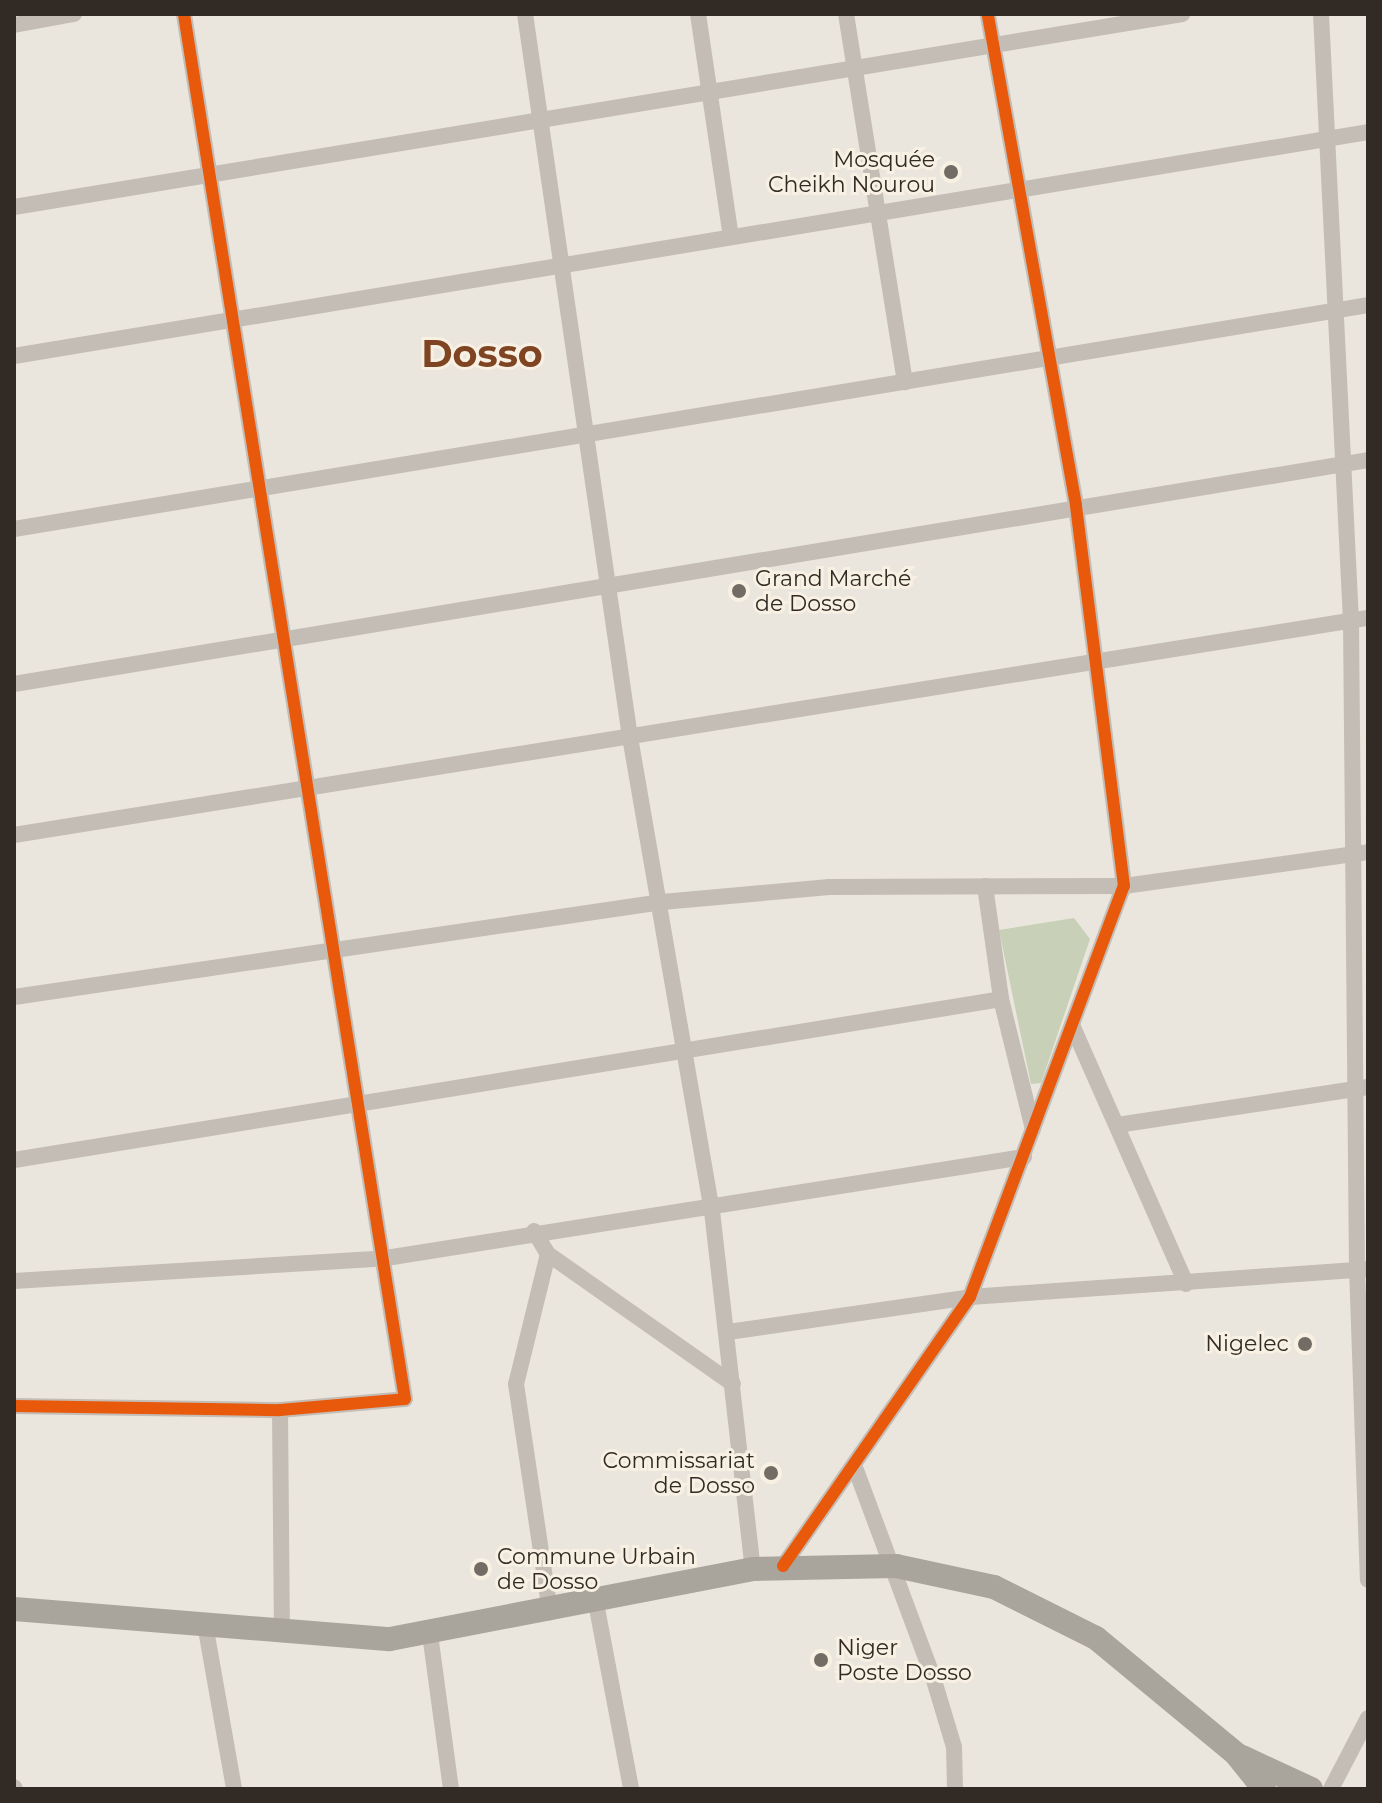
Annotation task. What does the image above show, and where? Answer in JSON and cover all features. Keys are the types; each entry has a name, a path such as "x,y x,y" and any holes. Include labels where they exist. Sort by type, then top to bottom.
{"highway":[{"path":"14,1609 390,1639 550,1612 753,1569 896,1566 1040,1605 1096,1638 1236,1754 1264,1789"},
{"path":"1236,1754 1311,1789"}],"street":[{"path":"14,25 74,14"},
{"path":"14,1406 280,1410 405,1399 386,1258 184,14"},
{"path":"525,14 630,737 662,902 712,1211 753,1569"},
{"path":"698,14 731,237"},
{"path":"846,14 881,212 905,382"},
{"path":"783,1566 856,1470 970,1297 1124,886 1076,505 1024,185 988,14"},
{"path":"14,207 541,116 709,93 993,42 1182,14"},
{"path":"1321,14 1344,464 1360,619 1362,1268 1368,1580"},
{"path":"14,356 563,266 1024,185 1368,132"},
{"path":"14,529 905,382 1050,354 1368,305"},
{"path":"14,684 609,587 1076,505 1368,460"},
{"path":"14,835 1360,619"},
{"path":"14,997 334,947 662,902 829,887 1124,886 1361,853"},
{"path":"985,886 1001,999 1033,1129"},
{"path":"14,1160 684,1047 1001,999"},
{"path":"1072,1025 1186,1284"},
{"path":"1117,1125 1362,1088"},
{"path":"14,1281 386,1258 534,1231 712,1211 1024,1157"},
{"path":"534,1231 548,1254 733,1384"},
{"path":"548,1254 516,1384 550,1612"},
{"path":"728,1332 970,1297 1186,1284 1362,1268"},
{"path":"280,1410 282,1632"},
{"path":"856,1470 896,1566 954,1747 955,1789"},
{"path":"596,1603 631,1789"},
{"path":"205,1624 234,1789"},
{"path":"430,1634 451,1789"},
{"path":"1331,1789 1368,1718"}],"green space":[{"path":"1074,918 1090,939 1041,1083 1031,1084 999,930"}],"cycle path":[{"path":"14,1406 280,1410 405,1399 184,14"},
{"path":"783,1566 970,1297 1124,886 1076,505 988,14"}],"place":[{"name":"Mosquée Cheikh Nourou","path":"951,172"},
{"name":"Grand Marché de Dosso","path":"739,591"},
{"name":"Nigelec","path":"1305,1344"},
{"name":"Commissariat de Dosso","path":"771,1473"},
{"name":"Commune Urbain de Dosso","path":"481,1569"},
{"name":"Niger Poste Dosso","path":"821,1660"}],"district":[{"name":"Dosso","path":"482,354"}]}
